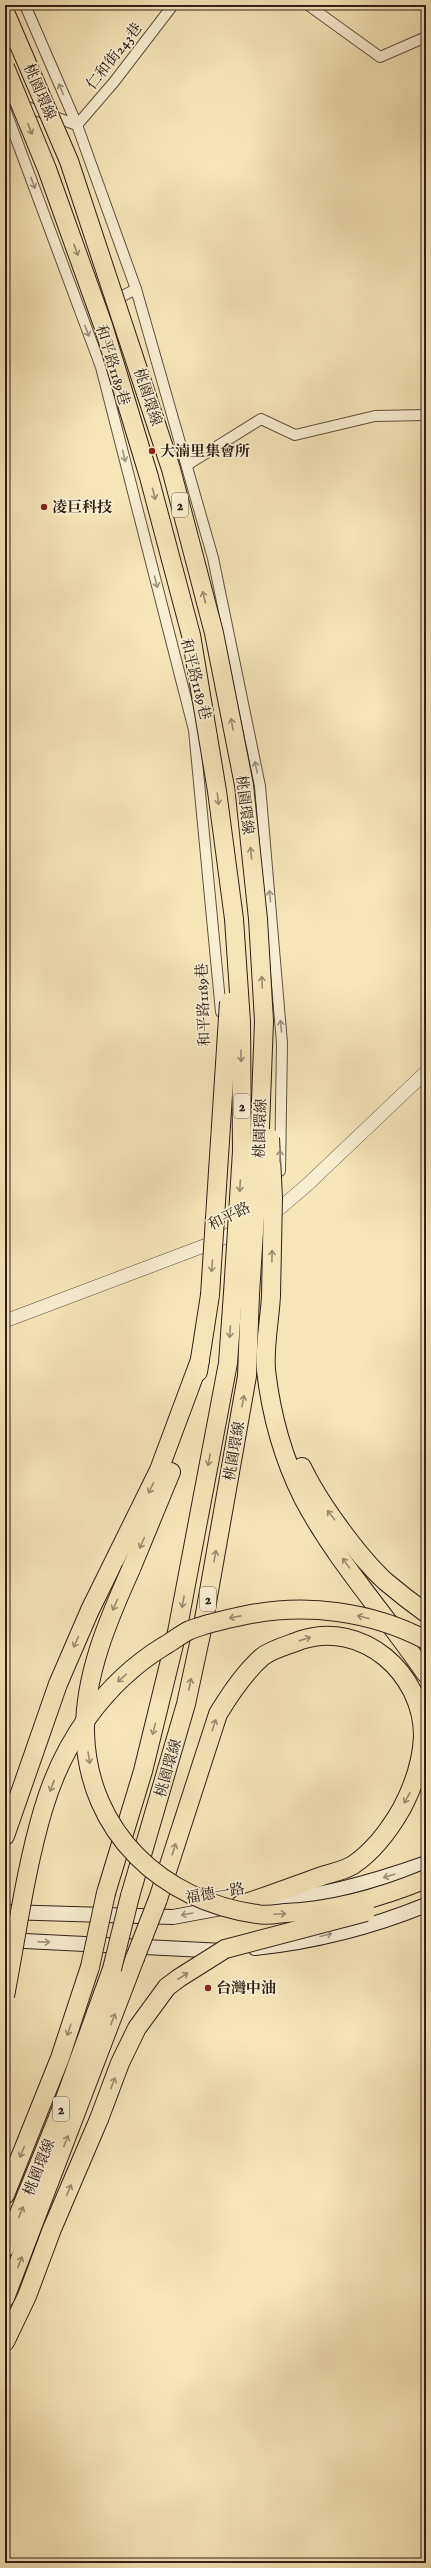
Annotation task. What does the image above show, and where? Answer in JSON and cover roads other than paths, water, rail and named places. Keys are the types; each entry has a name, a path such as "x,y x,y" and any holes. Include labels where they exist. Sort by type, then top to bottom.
{"highway":[{"name":"桃園環線","path":"5,12 69,161 171,469 214,633 244,785 258,920 264,1021 259,1154 242,1294 177,1632 143,1771 106,1893 90,1967 60,2058 5,2195"},
{"name":"桃園環線","path":"5,67 47,169 103,325 149,477 191,635 217,791 234,919 241,1022 242,1294 247,1376 203,1625 186,1704 130,1896 112,1969 59,2116 5,2248"},
{"path":"234,919 221,1155 210,1295 200,1360 184,1440 131,1569 112,1611 98,1651 89,1691 85,1733 96,1792 105,1813 123,1842 137,1857 174,1886 205,1901 258,1915 316,1912 386,1896 426,1879"},
{"path":"264,1021 273,1198 271,1295 266,1368 280,1440 303,1498 340,1555 426,1674"},
{"path":"271,1295 277,1392 286,1427 312,1487 350,1539 384,1580 426,1613"},
{"path":"5,1836 58,1684 90,1610 159,1470 200,1360"},
{"path":"5,1996 36,1835 57,1772 72,1743 92,1711 108,1690 136,1665 190,1630 259,1612 304,1608 336,1611 372,1619 426,1640"},
{"path":"5,2298 158,1899 218,1714 231,1691 263,1657 286,1645 310,1637 337,1635 358,1640 380,1652 400,1670 413,1693 420,1713 423,1736 412,1789 380,1841 353,1865 240,1905"},
{"path":"5,1804 38,1740"},
{"path":"5,2342 27,2296 52,2229 99,2119 120,2063 137,2028 163,1992 179,1978 225,1948 365,1913 426,1892"}],"main road":[{"name":"福德一路","path":"5,1912 173,1917 240,1905 296,1899 392,1875 426,1863"},
{"path":"5,1940 218,1951 277,1945 318,1937 405,1914 426,1906"}],"street":[{"path":"25,5 77,125 136,289 214,558 260,786 282,1043 279,1209"},
{"name":"仁和街243巷","path":"77,125 114,82 173,5"},
{"path":"308,5 380,57 426,38"},
{"path":"5,99 77,125"},
{"name":"和平路1189巷","path":"5,109 101,367 194,730 221,999 217,1241"},
{"path":"82,317 136,289"},
{"path":"187,465 261,418 295,435 375,416 426,416"},
{"name":"和平路","path":"5,1321 217,1241 279,1209 426,1072"}],"place":[{"name":"大湳里集會所","path":"152,451"},
{"name":"凌巨科技","path":"44,507"},
{"name":"台灣中油","path":"208,1988"}]}
